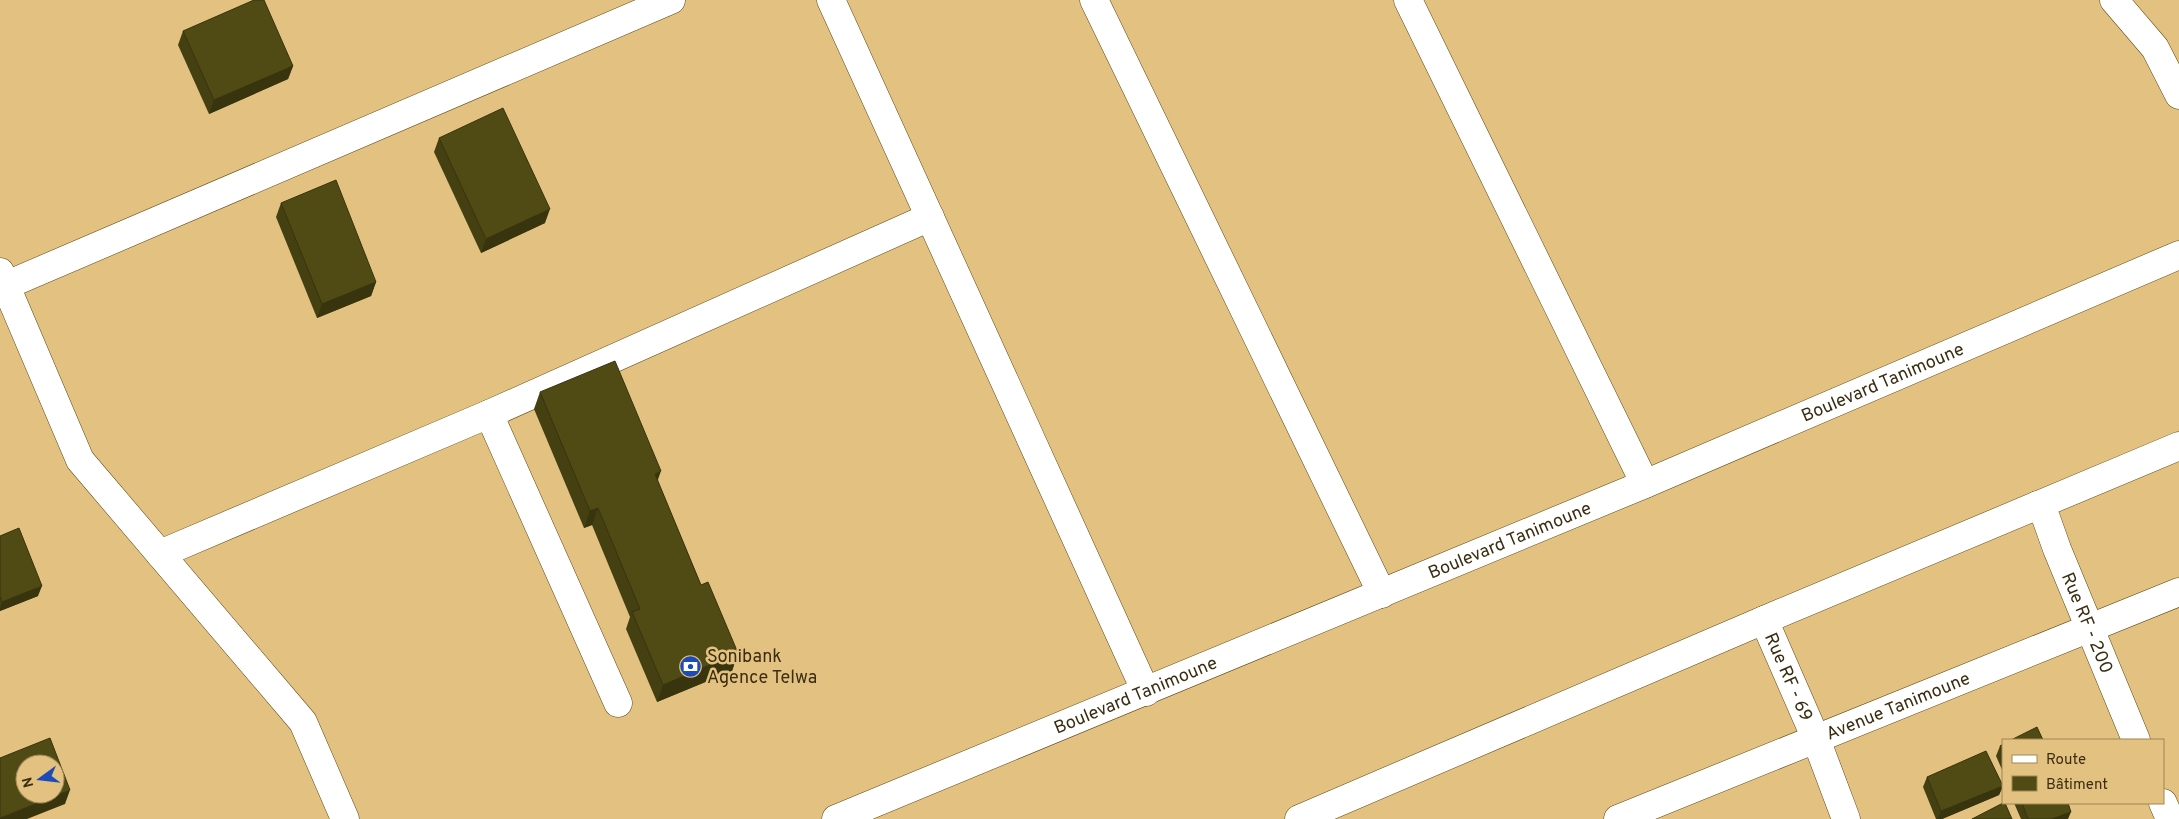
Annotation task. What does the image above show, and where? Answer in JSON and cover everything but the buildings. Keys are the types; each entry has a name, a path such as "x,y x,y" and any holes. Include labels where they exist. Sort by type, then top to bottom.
{"street":[{"path":"345,819 303,722 80,460 2,282 671,0"},
{"path":"831,0 1146,692"},
{"path":"1094,0 1382,594"},
{"path":"1408,0 1645,484"},
{"path":"2114,0 2156,48 2179,95"},
{"path":"160,554 489,414 930,217"},
{"name":"Boulevard Tanimoune","path":"842,818 1645,484 2179,255"},
{"path":"489,414 618,703"},
{"path":"1299,819 1764,620 2179,446"},
{"name":"Rue RF - 200","path":"2038,505 2046,518 2136,739"},
{"name":"Avenue Tanimoune","path":"1618,819 2179,592"},
{"name":"Rue RF - 69","path":"1764,620 1816,739 1846,819"},
{"path":"2163,804 2170,819"}],"place":[{"name":"Sonibank Agence Telwa","path":"691,666"}]}
